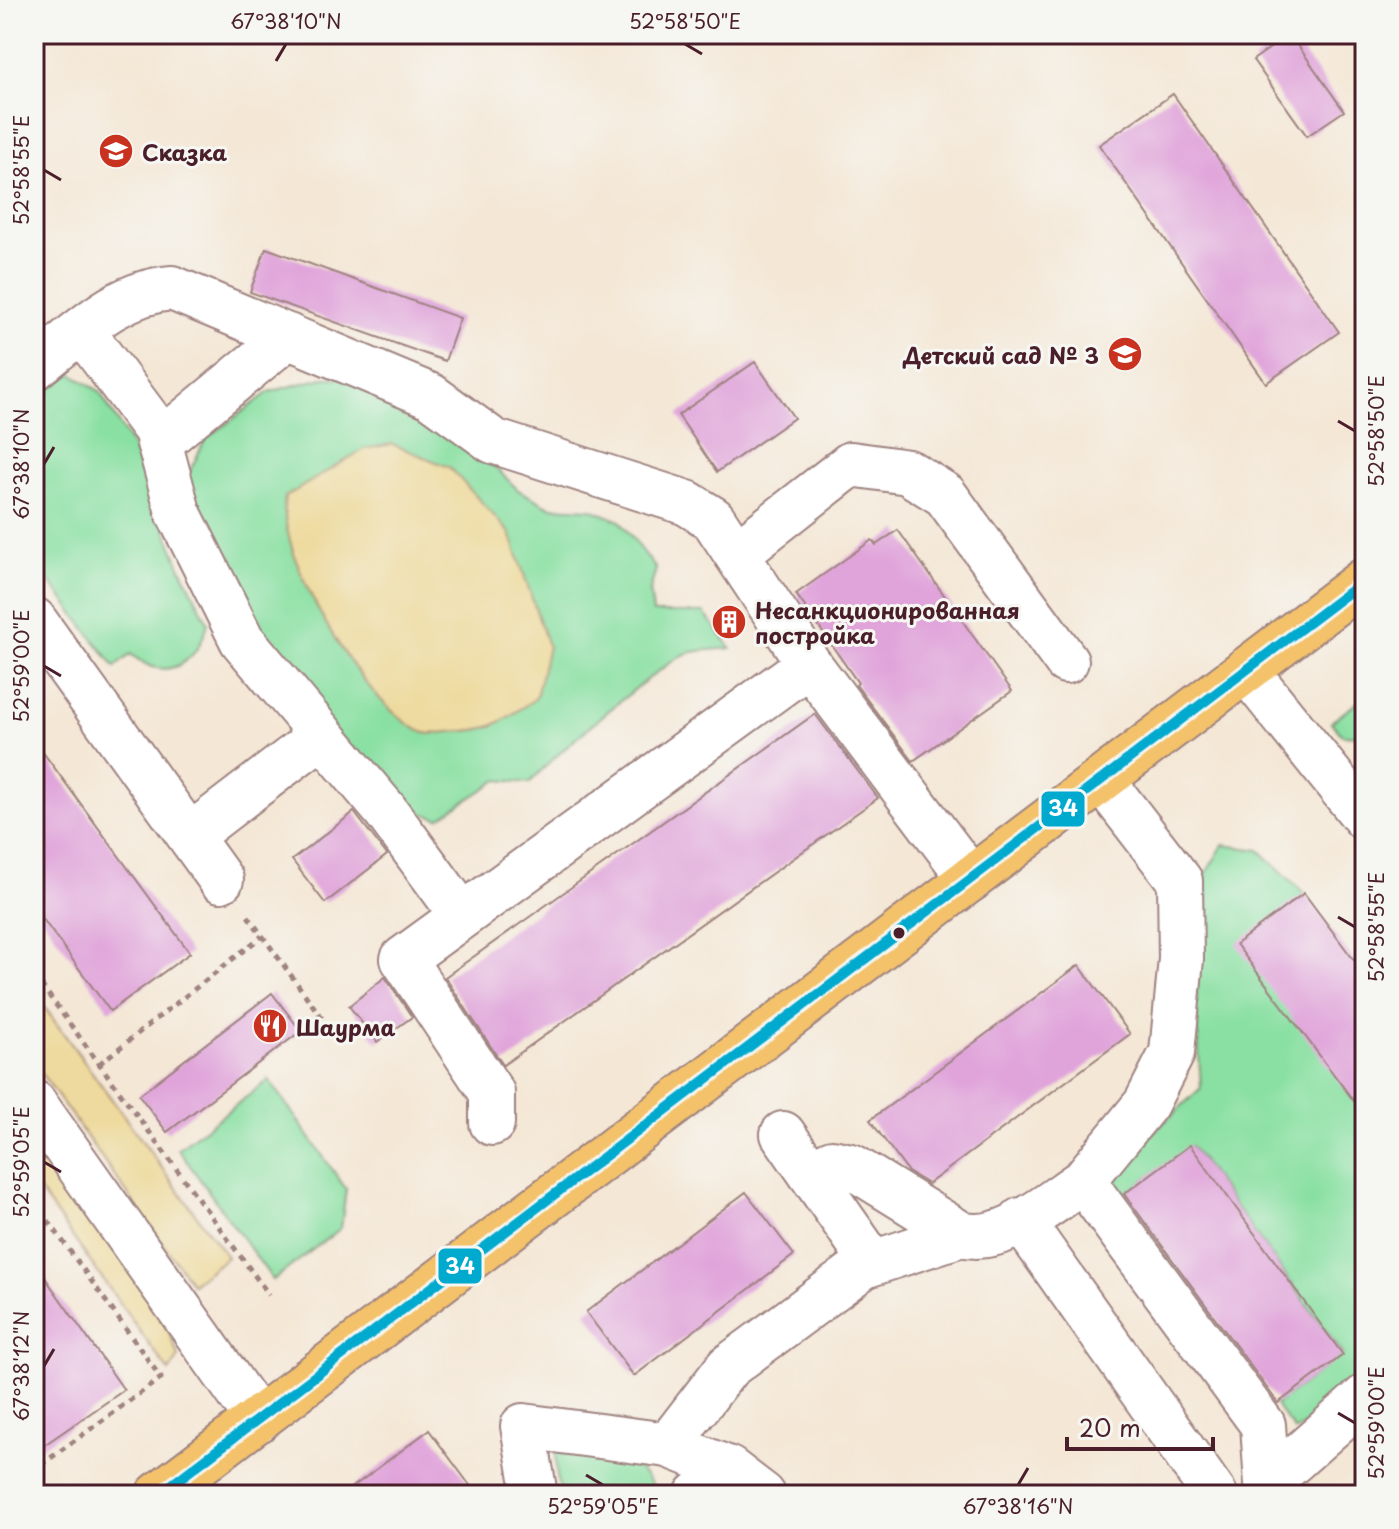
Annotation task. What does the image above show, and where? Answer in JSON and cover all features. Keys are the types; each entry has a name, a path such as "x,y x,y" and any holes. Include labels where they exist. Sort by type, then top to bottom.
{"main road":[{"path":"158,1495 1365,580"}],"street":[{"path":"34,368 123,299 150,289 172,288 431,396 493,441 687,503 713,519 809,664 971,879"},
{"path":"82,331 156,430 178,512 242,640 385,810 462,915"},
{"path":"159,443 288,336"},
{"path":"736,554 851,464 908,472 945,495 1066,661"},
{"path":"34,620 221,880"},
{"path":"492,1123 492,1093 403,959 809,664"},
{"path":"1246,670 1365,818"},
{"path":"190,836 322,735"},
{"path":"810,1173 832,1162 851,1166 961,1234 975,1238 1005,1231 1083,1181 1146,1104 1172,1053 1181,959 1180,881 1102,780"},
{"path":"34,1103 258,1420"},
{"path":"783,1134 873,1263"},
{"path":"1083,1181 1263,1425 1271,1489"},
{"path":"1021,1220 1215,1495"},
{"path":"668,1445 728,1367 873,1263 961,1234"},
{"path":"1271,1489 1365,1397"},
{"path":"535,1495 523,1426 668,1445 713,1482 763,1495"}],"path":[{"path":"221,880 322,1018"},
{"path":"99,1064 262,936"},
{"path":"34,975 269,1295"},
{"path":"34,1201 161,1378 34,1470"}],"green space":[{"path":"69,372 99,391 131,444 180,566 208,623 196,649 179,665 157,668 131,654 115,667 34,561 34,386 43,378"},
{"path":"323,378 353,378 401,399 497,469 518,490 550,507 591,509 620,521 656,569 650,590 653,613 704,613 731,648 688,653 675,660 606,713 530,783 498,780 439,818 394,805 264,646 183,485 205,440 269,392"},
{"path":"1365,697 1365,736 1342,735 1331,722"},
{"path":"1223,845 1259,850 1304,893 1365,1116 1365,1387 1295,1431 1275,1405 1343,1354 1191,1146 1122,1196 1111,1172 1201,1088 1196,1007 1202,880"},
{"path":"269,1080 346,1189 341,1228 273,1280 178,1149"},
{"path":"556,1452 625,1462 646,1477 655,1489 653,1495 563,1495 557,1481"}],"sand":[{"path":"392,444 449,467 510,533 548,646 536,698 488,727 427,734 402,719 377,696 352,665 310,593 295,556 286,524 285,497 364,449"},
{"path":"34,993 227,1257 192,1284 34,1063"},
{"path":"34,1135 164,1320 179,1357 169,1372 34,1183"}],"building":[{"path":"1290,34 1344,111 1307,136 1253,60"},
{"path":"1173,94 1339,332 1266,383 1099,145"},
{"path":"266,248 460,318 445,361 250,292"},
{"path":"755,362 794,418 717,472 678,415"},
{"path":"898,530 1012,691 913,761 856,685 858,683 796,594 872,540 876,545"},
{"path":"815,714 878,798 503,1065 445,977"},
{"path":"34,740 190,953 110,1011 34,907"},
{"path":"354,812 387,855 325,903 292,860"},
{"path":"1304,893 1365,975 1365,1116 1236,944"},
{"path":"1079,965 1130,1034 928,1184 908,1172 870,1120"},
{"path":"385,977 412,1017 377,1042 349,1006"},
{"path":"272,993 301,1031 167,1132 139,1095"},
{"path":"1190,1145 1343,1355 1278,1403 1124,1194"},
{"path":"746,1192 794,1255 634,1376 586,1312"},
{"path":"34,1262 124,1390 34,1452"},
{"path":"429,1430 477,1495 342,1495"}],"transit line":[{"name":"34","path":"158,1495 1365,580"}],"place":[{"name":"Сказка","path":"116,151"},
{"name":"Детский сад № 3","path":"1125,354"},
{"name":"Несанкционированная постройка","path":"729,622"},
{"name":"Шаурма","path":"270,1026"}]}
